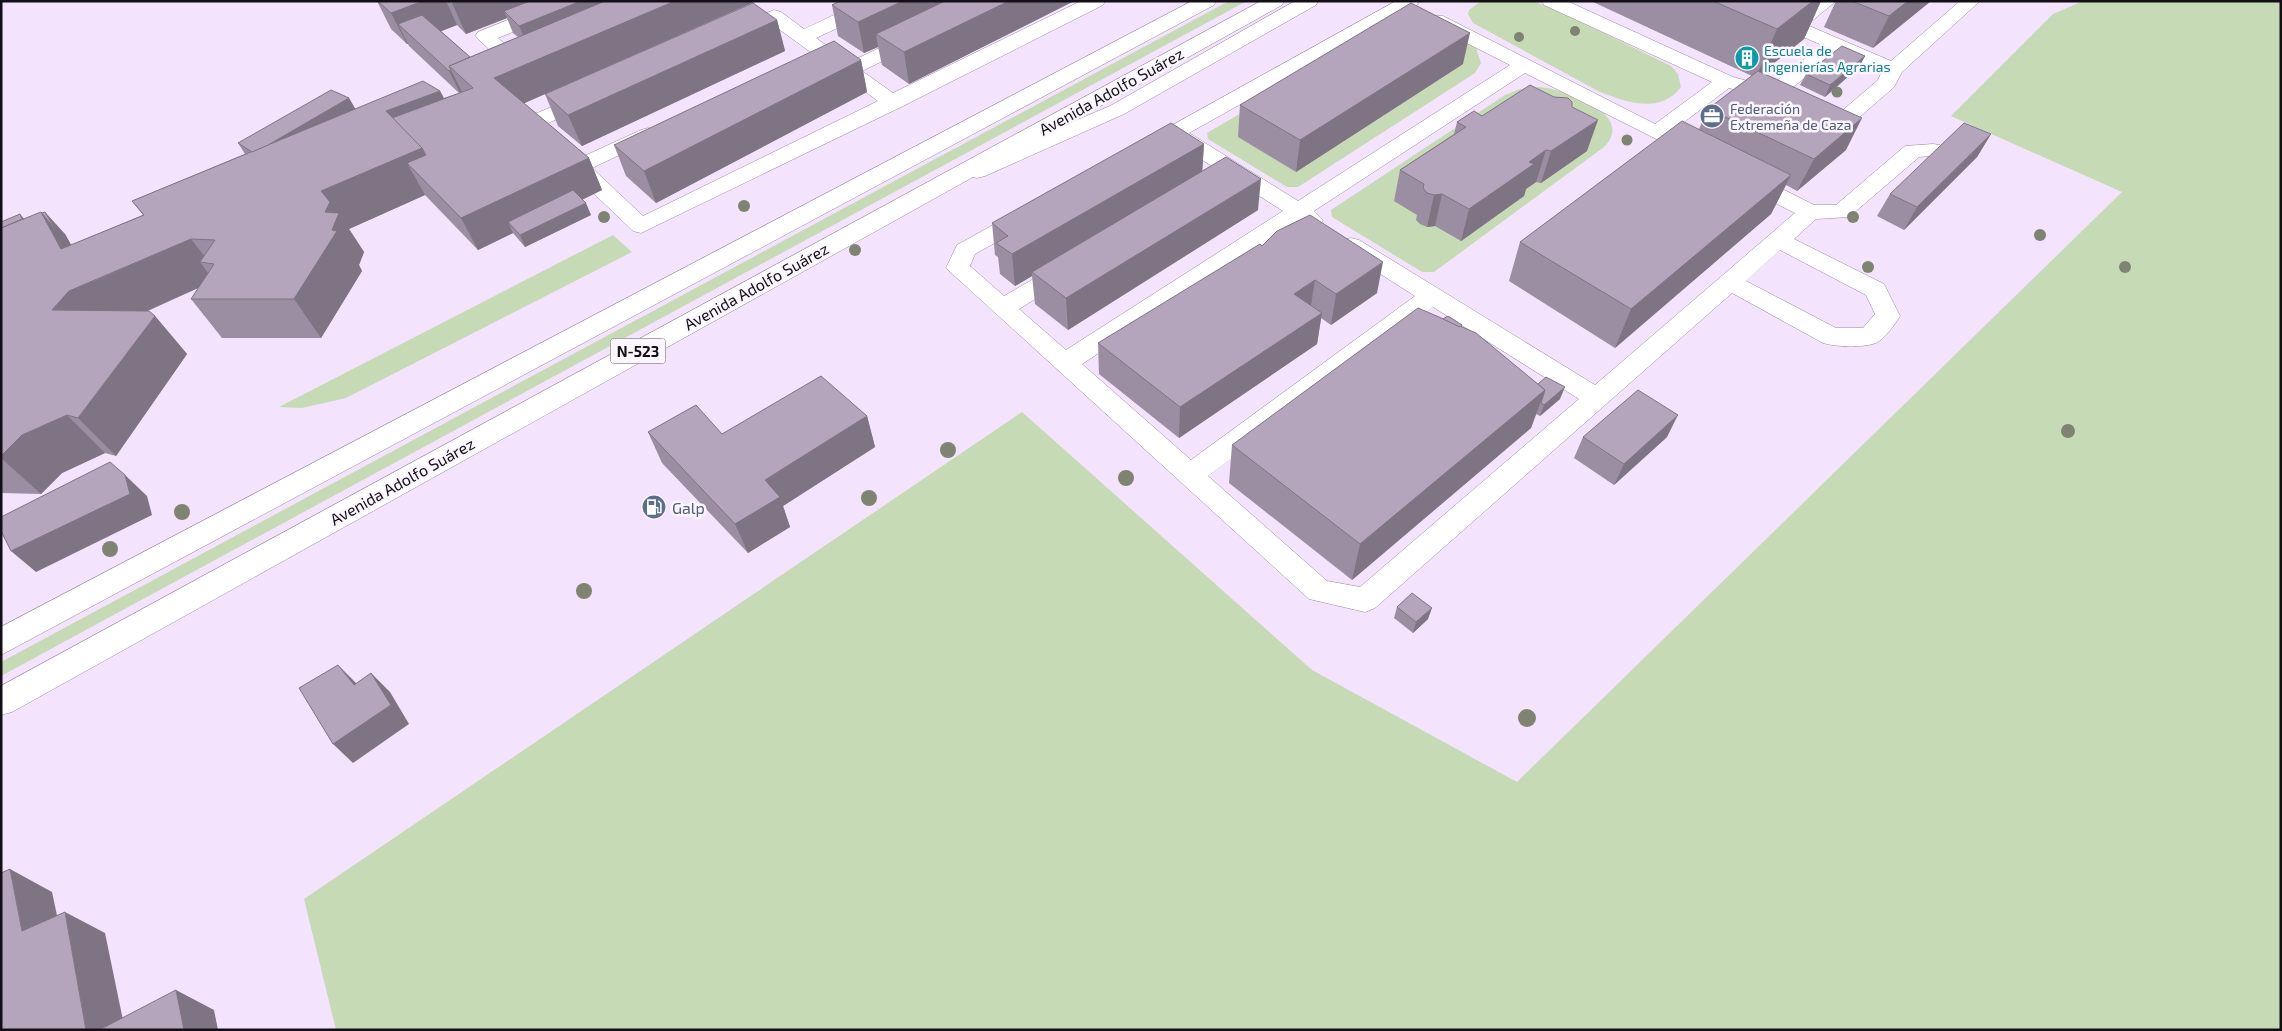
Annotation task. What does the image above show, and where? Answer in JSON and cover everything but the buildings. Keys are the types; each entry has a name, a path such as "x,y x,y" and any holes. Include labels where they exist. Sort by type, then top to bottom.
{"main road":[{"path":"542,51 514,63 485,36 572,1"},
{"path":"802,37 880,1"},
{"path":"602,91 530,123 641,226 894,103 1096,1"},
{"name":"Avenida Adolfo Suárez","path":"1,642 1207,1"},
{"name":"Avenida Adolfo Suárez","path":"1,702 1276,1"},
{"path":"922,195 1117,110 1309,1"},
{"path":"1552,1 1726,81 1788,102 1839,125 1887,83 1893,68 1971,1"},
{"path":"1735,1 1893,68"},
{"path":"1793,26 1827,1"},
{"path":"1130,158 1404,2 1810,212 1841,212 1913,151 1933,150"},
{"path":"719,40 774,16 802,37 816,57 848,70 894,103"},
{"path":"848,70 929,31"},
{"path":"1788,102 1836,44"},
{"path":"1065,363 1524,65"},
{"path":"1656,133 1726,81"},
{"path":"577,167 665,126"},
{"path":"1174,133 1223,175 1298,211 1597,398"},
{"path":"1044,206 965,250 958,268 1319,591 1365,600 1810,212"},
{"path":"1730,282 1832,337 1869,336 1888,316 1876,290 1778,240"},
{"path":"1003,308 1088,256"},
{"path":"1190,475 1432,296"}],"green space":[{"path":"1229,1 1245,2 1,676 1,662"},
{"path":"1481,1 1532,1 1557,10 1671,66 1678,74 1681,87 1673,96 1663,101 1642,104 1619,99 1598,91 1473,23 1468,14 1469,10"},
{"path":"2083,1 2281,1 2281,1030 336,1030 304,899 1022,412 1312,670 1517,782 2122,192 1951,116 2053,14"},
{"path":"1434,25 1476,48 1481,63 1475,73 1298,187 1287,187 1208,139 1207,133 1382,31"},
{"path":"1538,87 1564,92 1593,105 1604,114 1611,124 1612,135 1604,147 1434,272 1422,272 1332,217 1331,210 1505,95 1520,89"},
{"path":"613,235 632,252 346,398 302,408 279,407"}],"place":[{"name":"Escuela de Ingenierías Agrarias","path":"1747,58"},
{"name":"Federación Extremeña de Caza","path":"1712,116"},
{"name":"Galp","path":"654,507"}]}
